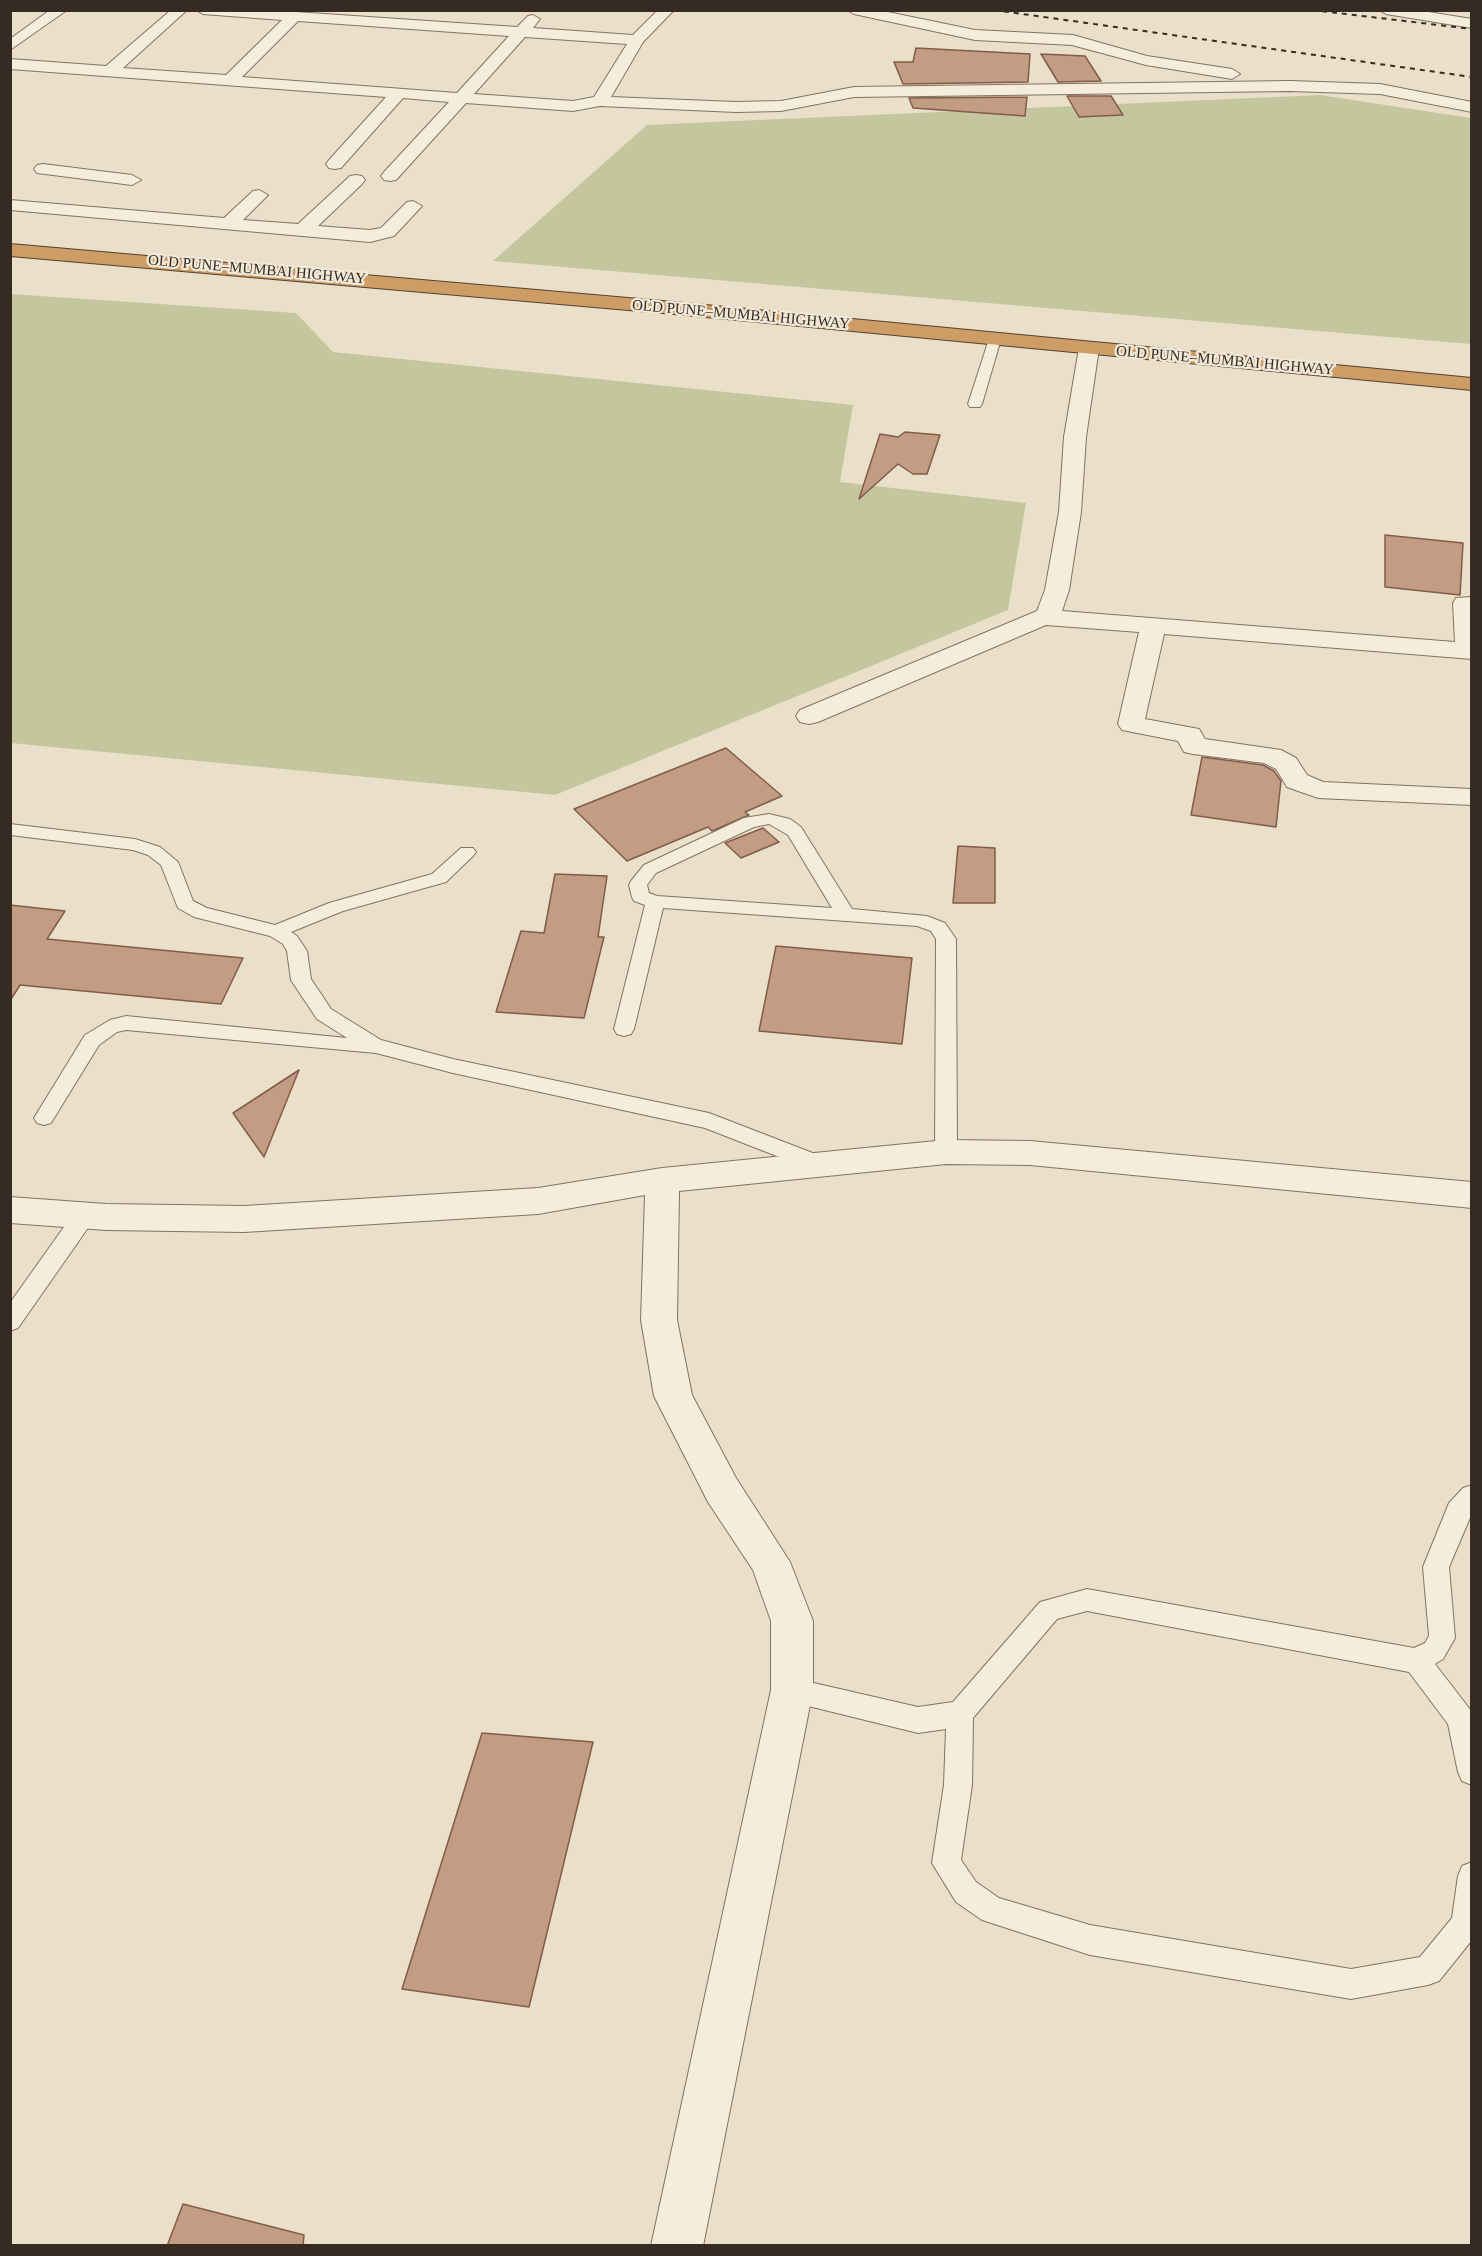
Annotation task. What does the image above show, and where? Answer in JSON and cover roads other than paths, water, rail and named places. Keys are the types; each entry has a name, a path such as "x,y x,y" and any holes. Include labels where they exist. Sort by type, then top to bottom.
{"highway":[{"name":"OLD PUNE–MUMBAI HIGHWAY","path":"10,237 1472,367"},
{"name":"OLD PUNE–MUMBAI HIGHWAY","path":"10,250 1472,384"}],"street":[{"path":"10,46 60,10"},
{"path":"110,71 180,10"},
{"path":"203,10 637,40"},
{"path":"390,176 459,98 524,32 539,10"},
{"path":"600,100 637,40 667,10"},
{"path":"854,10 975,35 1073,40 1146,60 1212,69 1290,86"},
{"path":"1386,10 1472,24"},
{"path":"230,80 295,16"},
{"path":"10,64 573,106 600,100 748,107 804,104 854,92 878,91 1290,86 1380,89 1472,107"},
{"path":"335,164 397,94"},
{"path":"19,188 60,157"},
{"path":"44,169 132,180"},
{"path":"302,231 356,180"},
{"path":"227,225 259,195"},
{"path":"10,205 376,236 387,232 412,206"},
{"path":"809,716 1048,615 1057,590 1070,512 1076,437 1089,348"},
{"path":"1044,617 1470,651 1465,603"},
{"path":"1153,626 1131,724 1190,735 1193,746 1271,756 1286,764 1297,781 1318,790 1472,797"},
{"path":"10,1210 84,1216 244,1219 538,1202 662,1180 815,1163 946,1152 1030,1153 1472,1195"},
{"path":"662,1180 659,1320 674,1396 722,1490 770,1562 792,1621 792,1690 676,2246"}],"lane":[{"path":"975,404 995,339"},
{"path":"846,915 795,831 784,823 769,819 750,822 650,869 638,885 641,897 655,902 846,915 920,920 938,927 946,939 946,1152"},
{"path":"10,829 135,845 154,851 169,862 185,904 201,913 276,931 290,940 297,951 301,980 324,1014 374,1045 453,1066 709,1121 815,1163"},
{"path":"276,931 336,907 439,878 467,852"},
{"path":"624,1029 655,902"},
{"path":"44,1118 92,1040 110,1027 126,1023 387,1048"},
{"path":"10,1322 84,1216"},
{"path":"1472,1495 1458,1511 1436,1567 1442,1638 1434,1651 1416,1660 1087,1600 1049,1610 960,1714 958,1785 946,1863 966,1892 992,1910 1090,1940 1351,1984 1428,1970 1466,1924 1472,1876"},
{"path":"1416,1660 1461,1719 1472,1772"},
{"path":"792,1690 918,1720 960,1714"}],"railway":[{"path":"994,10 1472,77"},
{"path":"1312,10 1472,29"}]}
